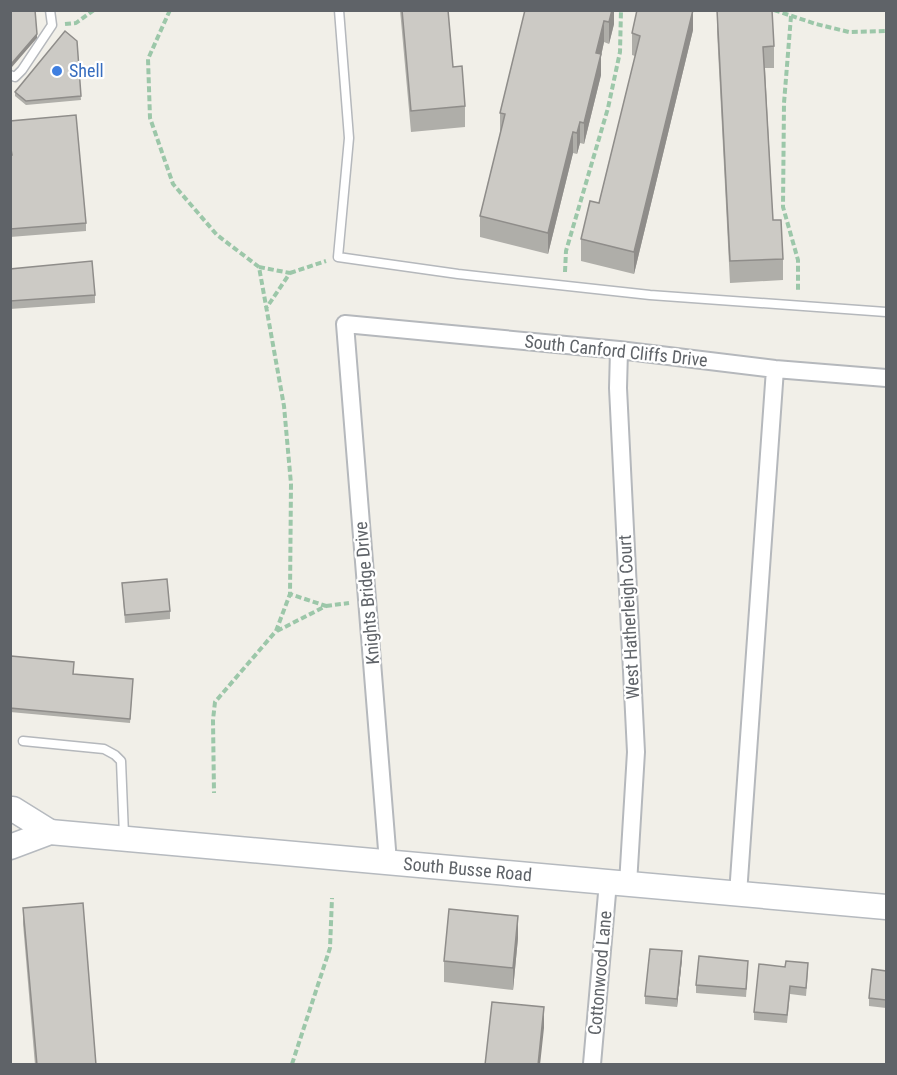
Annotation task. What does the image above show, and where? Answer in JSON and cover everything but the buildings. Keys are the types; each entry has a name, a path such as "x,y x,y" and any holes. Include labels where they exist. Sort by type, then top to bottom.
{"main road":[{"name":"South Busse Road","path":"10,809 50,832"},
{"name":"South Busse Road","path":"10,847 50,832 886,907"}],"street":[{"name":"South Canford Cliffs Drive","path":"345,324 620,350 775,369 886,378"},
{"name":"Knights Bridge Drive","path":"345,324 388,862"},
{"name":"West Hatherleigh Court","path":"618,883 636,752 618,388 620,350"},
{"path":"738,894 775,369"},
{"name":"Cottonwood Lane","path":"592,1065 618,883"}],"lane":[{"path":"10,75 15,77 22,70 52,25 50,10"},
{"path":"339,10 349,138 338,257 458,274 650,295 886,312"},
{"path":"23,741 104,749 115,755 121,761 124,839"}],"path":[{"path":"52,25 76,23 94,10"},
{"path":"170,10 148,59 150,118 173,184 217,235 259,267 290,273 338,257"},
{"path":"563,285 566,251 608,108 620,52 621,10"},
{"path":"774,10 849,32 886,31"},
{"path":"791,16 784,103 783,207 798,260 798,305"},
{"path":"214,793 213,720 215,702 276,631 290,594 291,484 284,406 259,267"},
{"path":"266,307 290,273"},
{"path":"276,631 326,606 290,594"},
{"path":"292,1065 330,948 332,898"}],"place":[{"name":"Shell","path":"57,71"}]}
